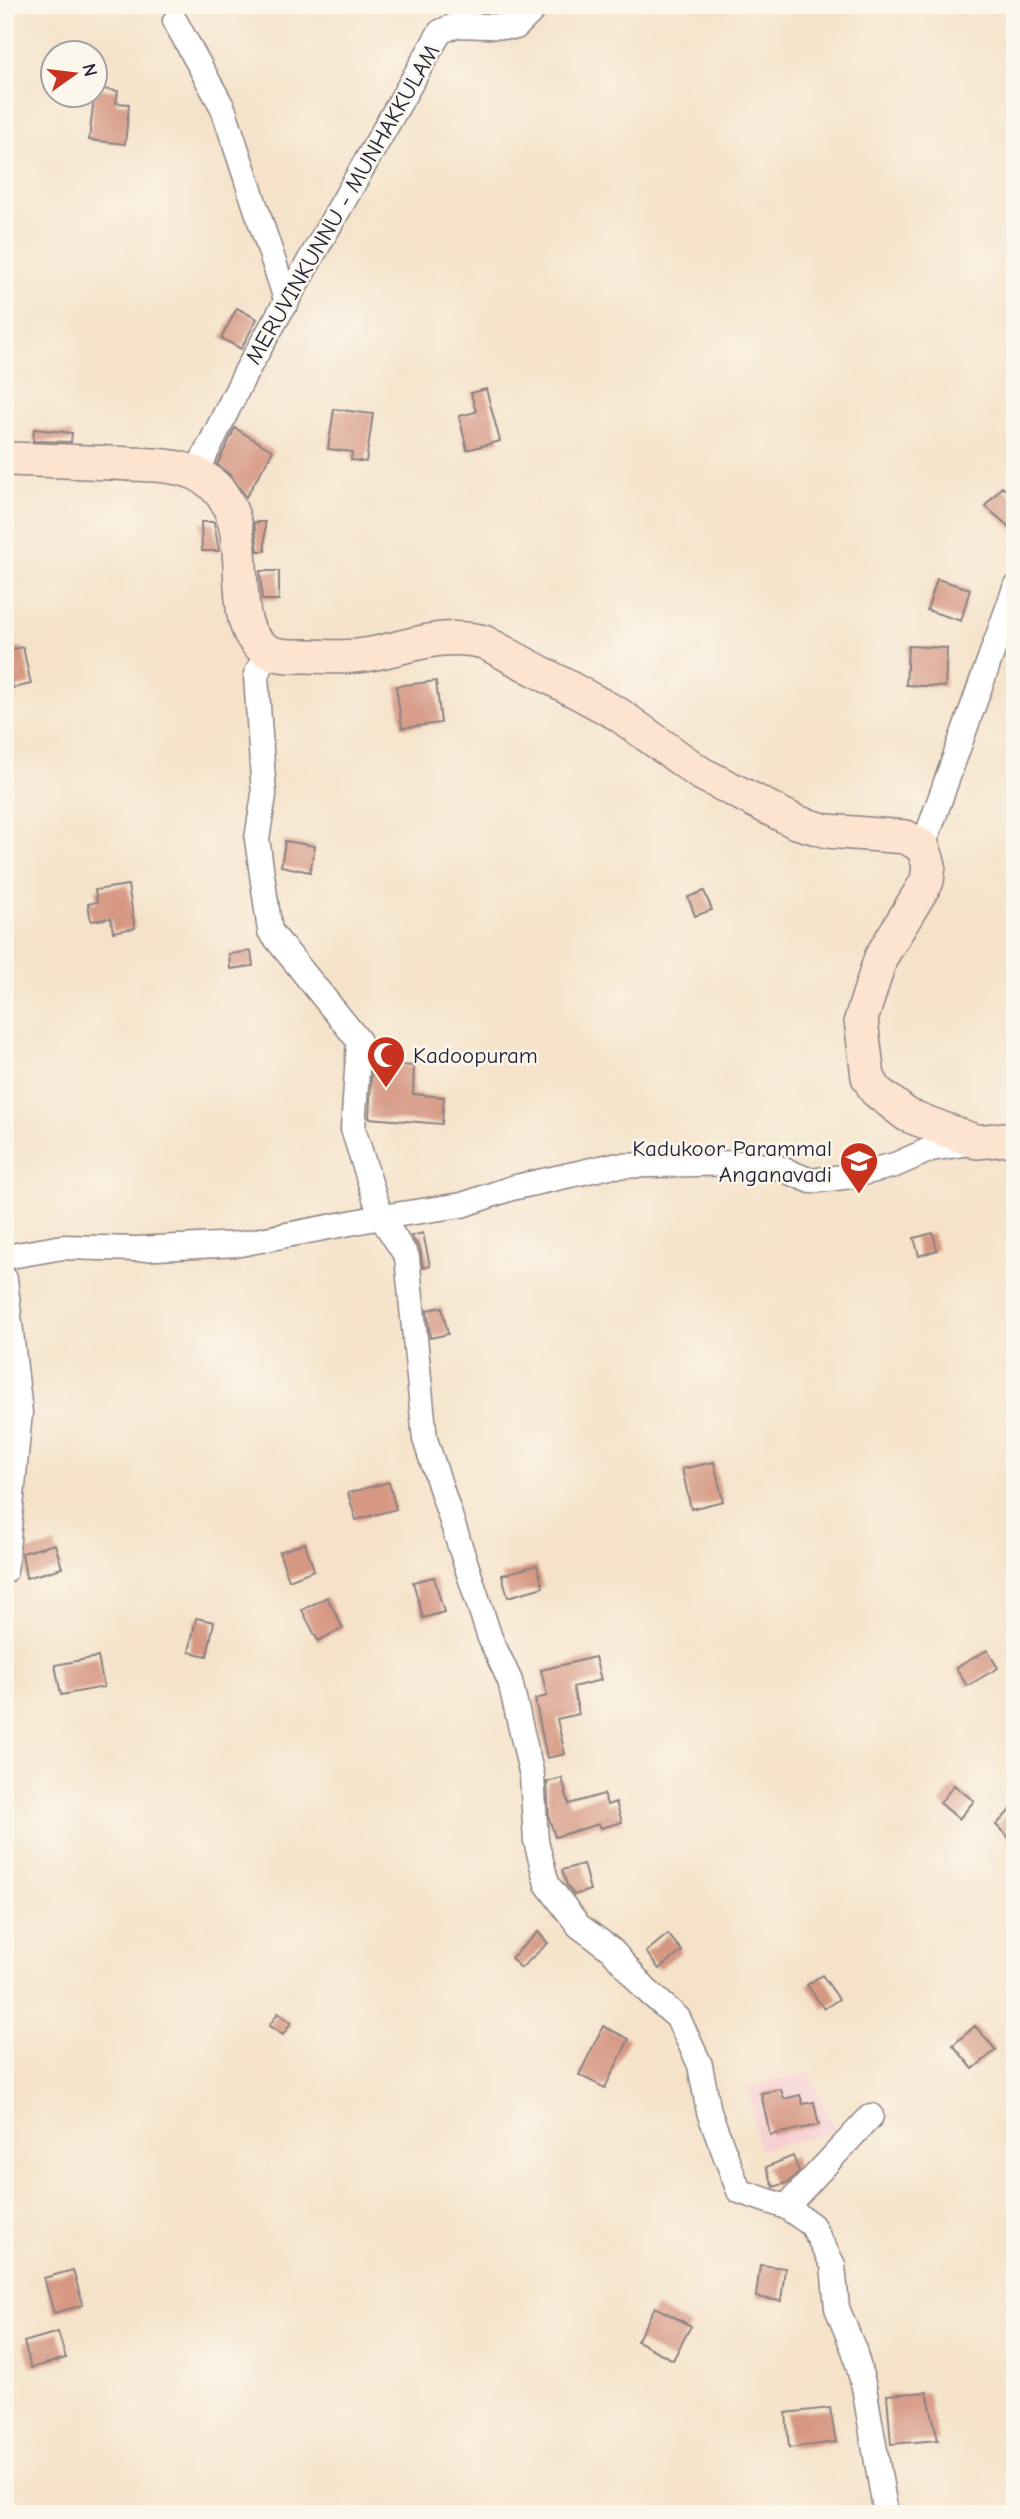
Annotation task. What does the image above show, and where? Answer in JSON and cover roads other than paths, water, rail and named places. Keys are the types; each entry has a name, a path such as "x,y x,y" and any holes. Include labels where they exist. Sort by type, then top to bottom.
{"main road":[{"path":"5,459 167,466 196,473 219,492 232,508 238,530 241,597 256,642 271,653 337,657 376,653 442,637 464,637 484,642 618,714 700,773 796,822 827,831 906,837 923,847 929,865 927,881 875,971 861,1020 863,1059 876,1091 906,1115 977,1142 1015,1138"}],"street":[{"name":"MERUVINKUNNU - MUNHAKKULAM","path":"196,473 247,370 440,33 456,25 516,27 538,5"},
{"path":"175,21 223,108 287,302"},
{"path":"923,847 1015,588"},
{"path":"271,653 261,664 256,676 264,795 257,839 270,931 359,1041 353,1129 381,1217 407,1257 425,1439 490,1638 510,1681 532,1776 536,1841 547,1884 579,1926 612,1950 645,1989 678,2018 700,2065 709,2112 739,2191 786,2207 812,2225 833,2265 837,2308 854,2350 864,2387 886,2514"},
{"path":"5,1257 63,1247 136,1249 240,1244 381,1217 462,1205 512,1188 610,1166 740,1163 777,1167 811,1181 851,1176 895,1165 930,1149 977,1142"},
{"path":"5,1279 20,1412 5,1571"},
{"path":"786,2207 871,2116"}],"place":[{"name":"Kadoopuram","path":"386,1089"},
{"name":"Kadukoor Parammal Anganavadi","path":"859,1195"}]}
